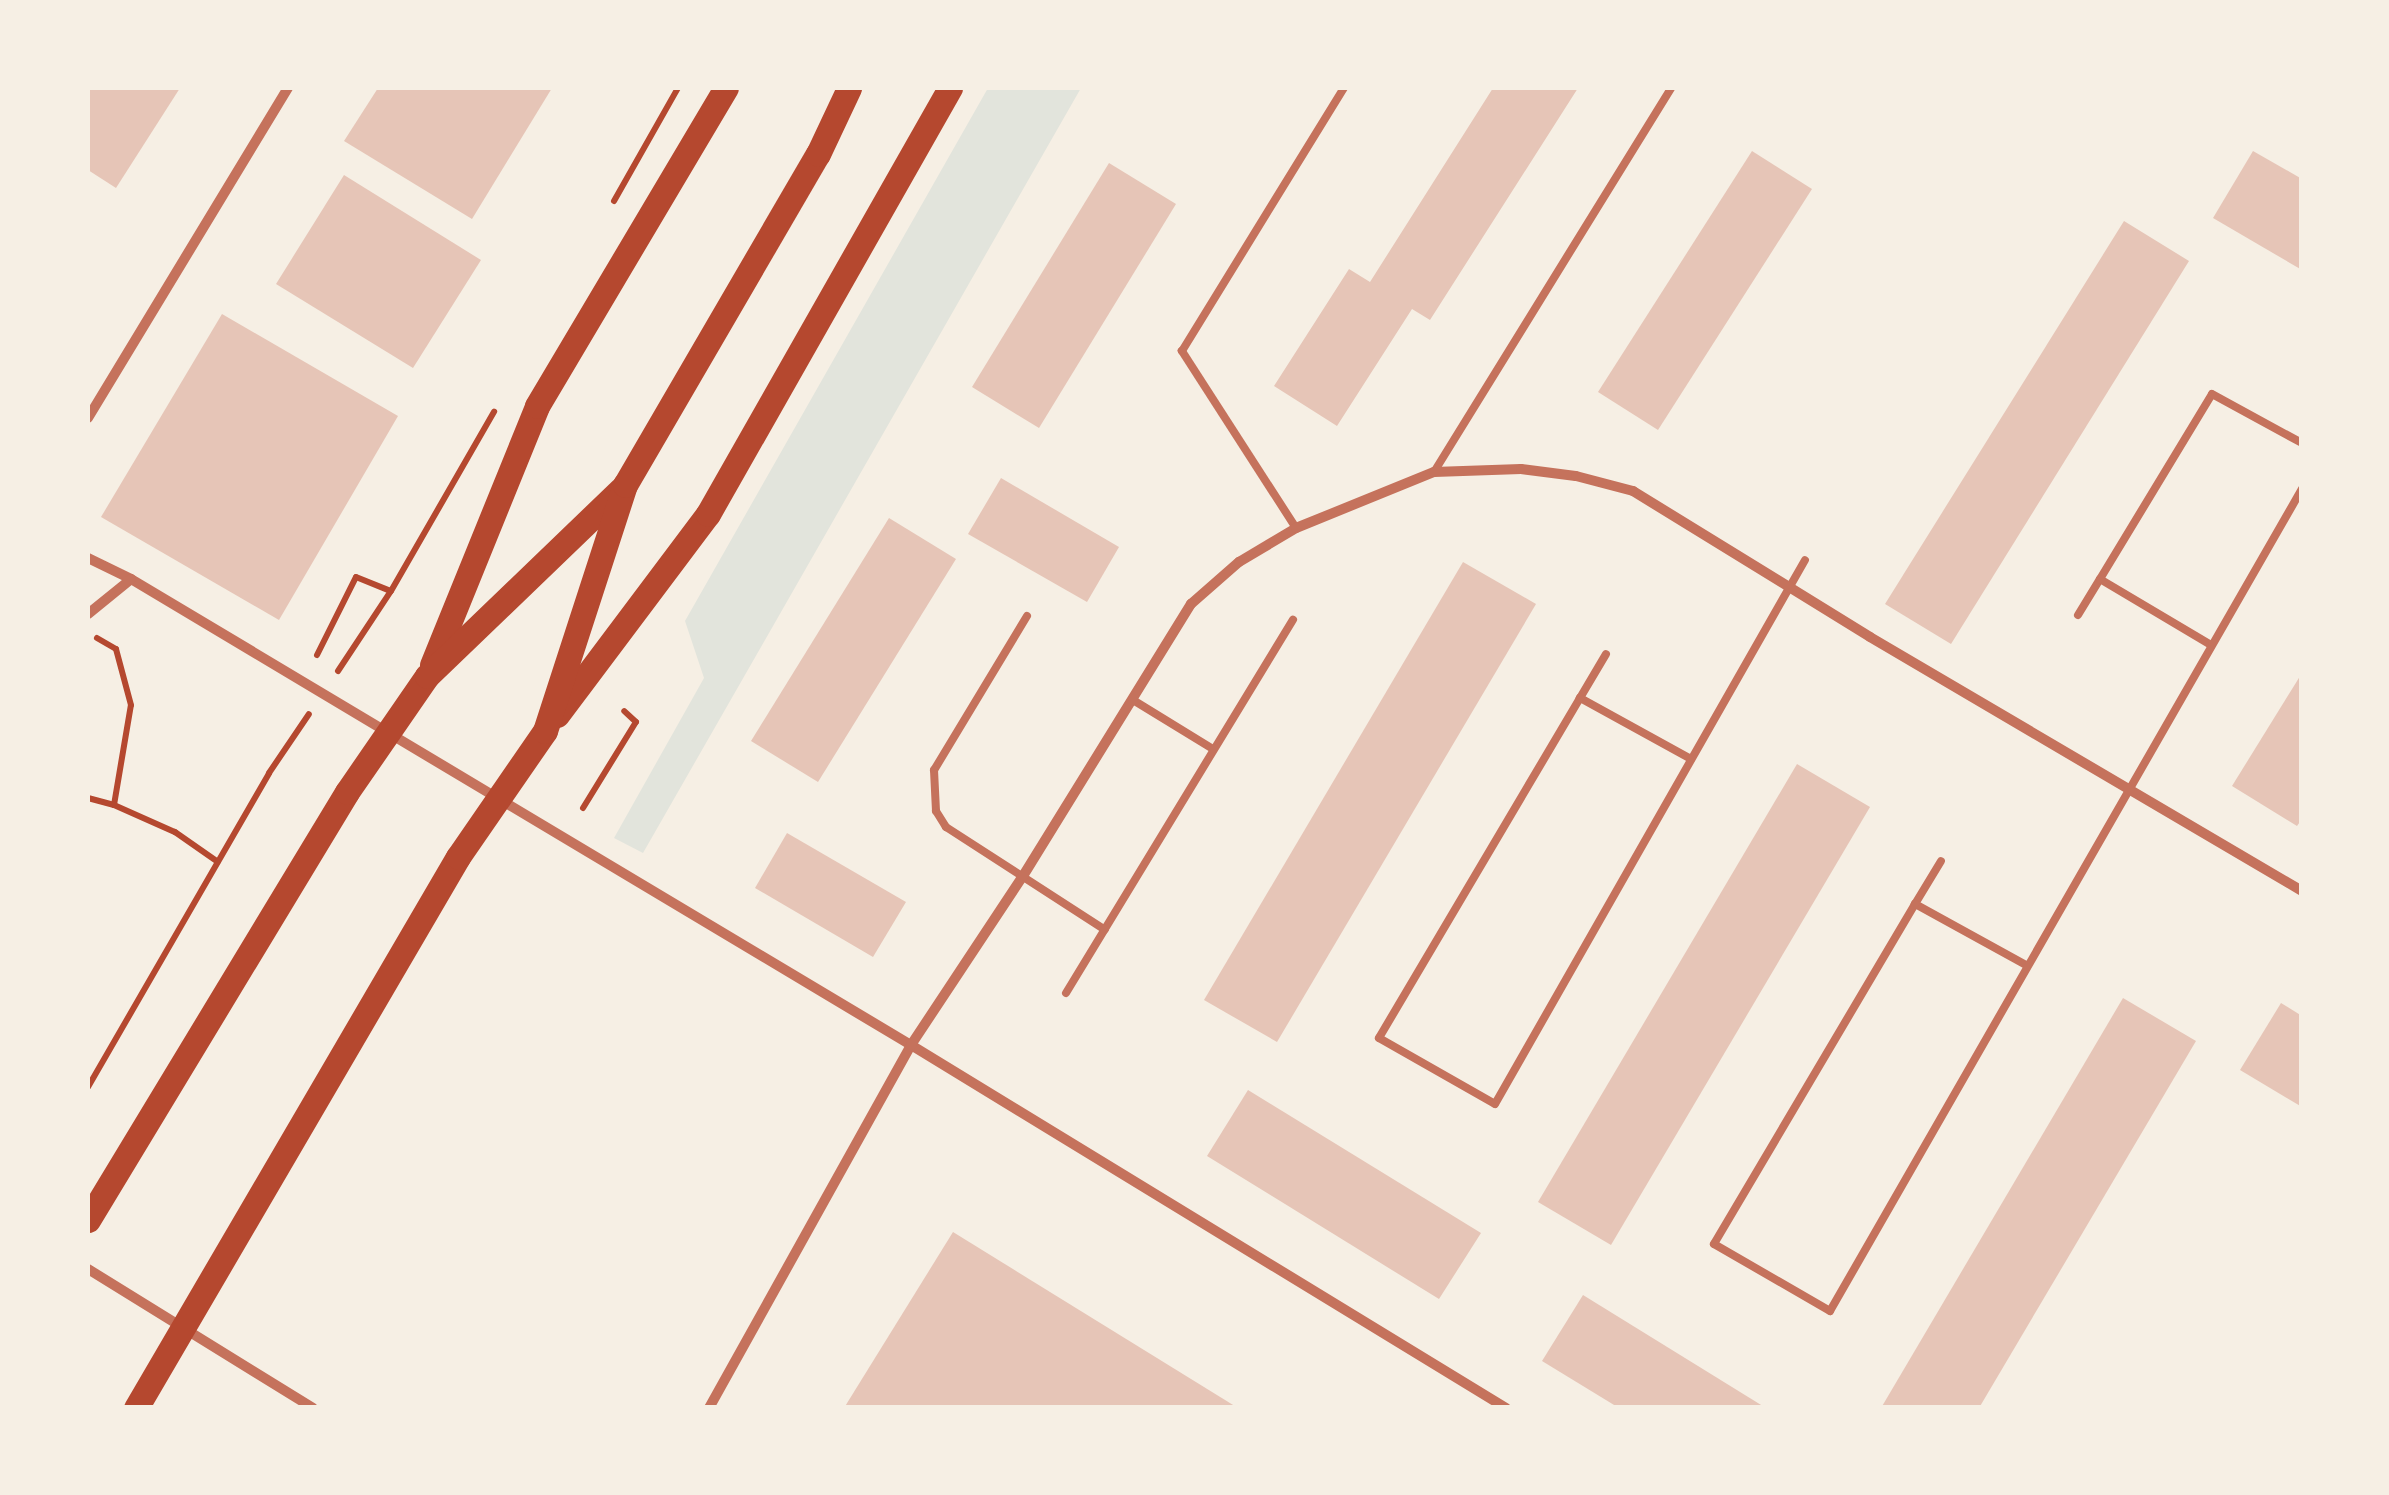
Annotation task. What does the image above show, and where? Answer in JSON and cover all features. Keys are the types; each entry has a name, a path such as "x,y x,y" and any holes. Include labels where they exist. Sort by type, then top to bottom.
{"main road":[{"path":"427,676 538,406 726,88"},
{"path":"545,731 624,485 818,154 849,88"},
{"path":"136,1408 458,856 545,731 708,514 950,88"},
{"path":"88,1220 347,792 427,676 624,485"}],"street":[{"path":"88,418 288,88"},
{"path":"709,1408 911,1045 1023,876 1191,604 1239,562 1296,528 1434,472 1522,469 1576,476 1634,491 2302,892"},
{"path":"88,558 131,578 564,842 911,1045 1506,1408"},
{"path":"88,614 131,578"},
{"path":"88,1270 313,1408"}],"lane":[{"path":"1296,528 1182,351 1344,88"},
{"path":"1434,472 1669,88"},
{"path":"2078,616 2212,394 2302,443"},
{"path":"1941,861 1714,1244 1830,1310 2126,788 2302,489"},
{"path":"1606,654 1379,1038 1495,1104 1805,560"},
{"path":"2100,579 2211,645"},
{"path":"1027,616 934,770 936,812 946,826 1105,930"},
{"path":"1066,993 1293,619"},
{"path":"1580,698 1691,759"},
{"path":"1133,700 1213,748"},
{"path":"1916,904 2026,965"}],"path":[{"path":"612,205 678,88"},
{"path":"336,674 391,591 497,406"},
{"path":"316,654 356,577 391,591"},
{"path":"88,633 116,649 131,705 114,806"},
{"path":"88,1087 218,862 314,707"},
{"path":"584,808 636,722 624,711"},
{"path":"88,798 175,832 218,862"}],"shaded area":[{"path":"988,88 1081,88 643,853 614,838 704,678 685,621"}],"building":[{"path":"88,88 180,88 116,188 88,170"},
{"path":"378,88 552,88 472,219 344,141"},
{"path":"1493,88 1578,88 1430,320 1412,309 1337,426 1274,386 1349,269 1370,282"},
{"path":"1752,151 1812,189 1658,430 1598,392"},
{"path":"2253,151 2302,179 2302,270 2213,218"},
{"path":"1109,163 1176,204 1039,428 972,387"},
{"path":"344,175 481,260 413,368 276,284"},
{"path":"2124,221 2189,261 1951,644 1885,604"},
{"path":"222,314 398,416 279,620 101,517"},
{"path":"1001,478 1119,547 1087,602 968,534"},
{"path":"889,518 956,559 818,782 751,741"},
{"path":"1463,562 1536,604 1277,1042 1204,1000"},
{"path":"2302,673 2302,819 2297,826 2232,786"},
{"path":"1797,764 1870,807 1611,1245 1538,1202"},
{"path":"787,833 906,902 873,957 755,888"},
{"path":"2123,998 2196,1041 1979,1408 1881,1408"},
{"path":"2281,1003 2302,1016 2302,1107 2240,1070"},
{"path":"1248,1090 1481,1233 1439,1299 1207,1156"},
{"path":"953,1232 1238,1408 844,1408"},
{"path":"1583,1295 1766,1408 1619,1408 1542,1361"}]}
